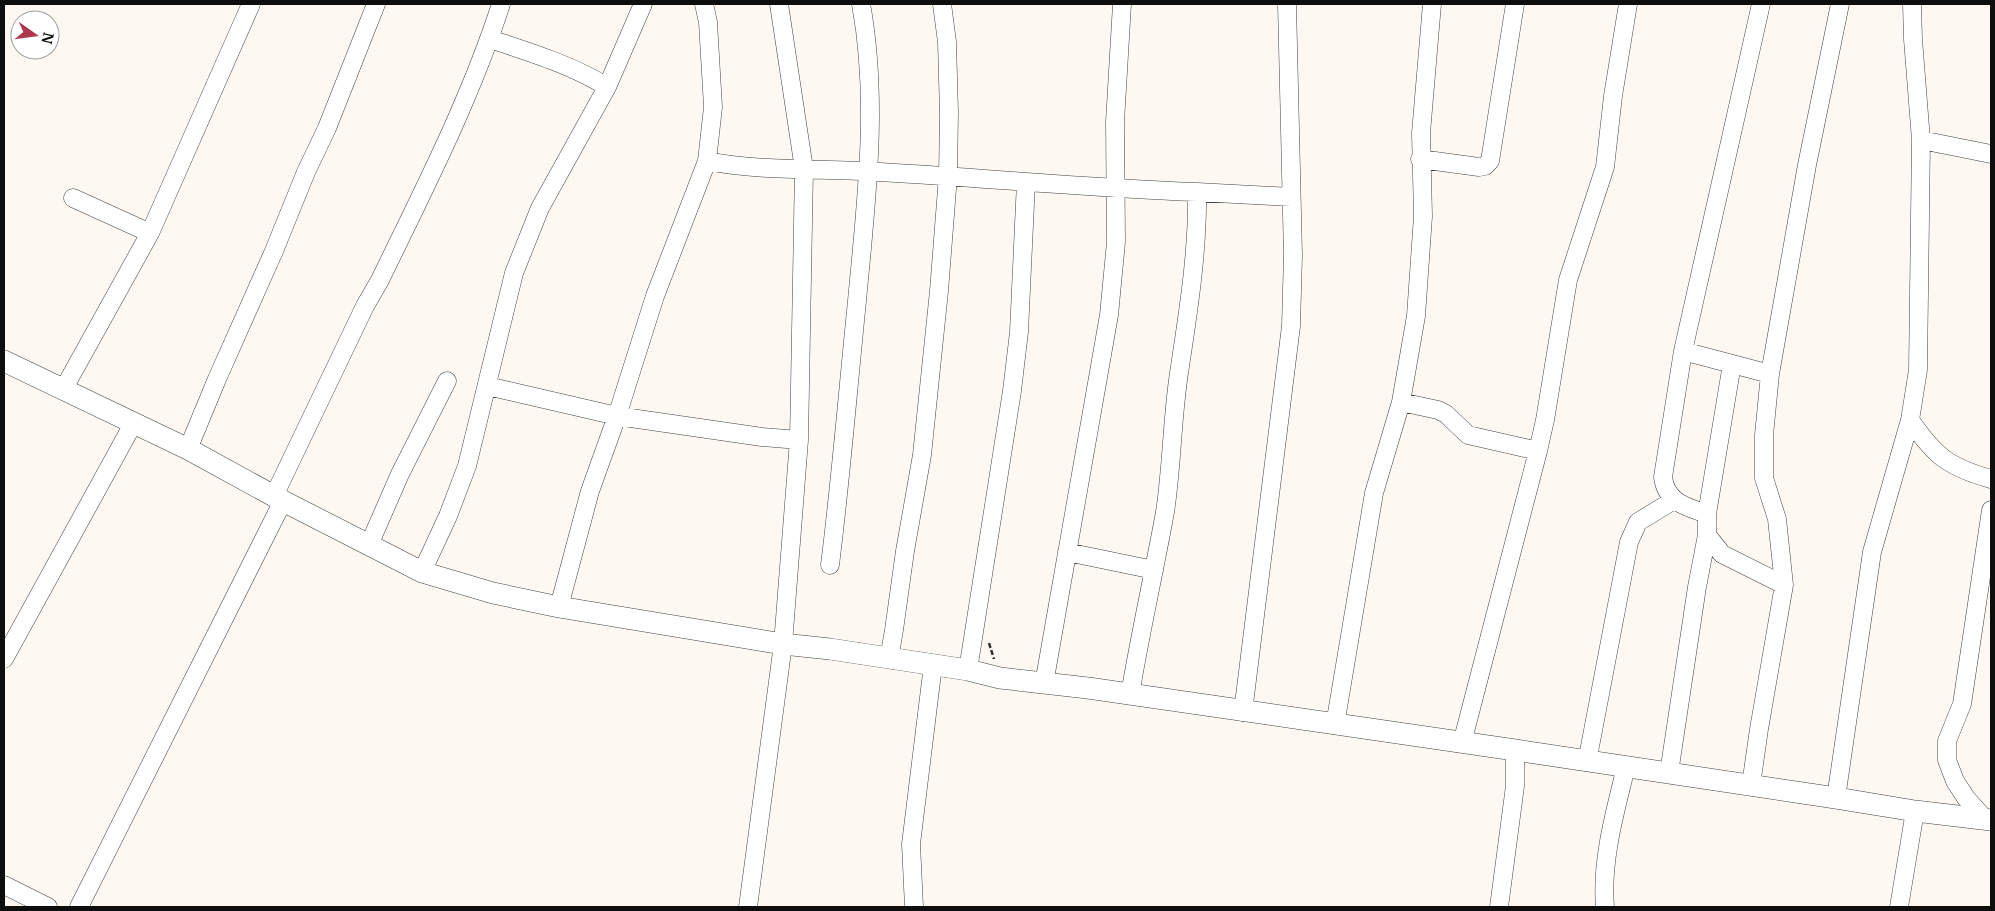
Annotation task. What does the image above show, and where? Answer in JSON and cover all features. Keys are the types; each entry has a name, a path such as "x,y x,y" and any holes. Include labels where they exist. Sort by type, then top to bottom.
{"street":[{"path":"63,390 150,233 251,4"},
{"path":"188,449 306,172 327,128 376,4"},
{"path":"79,907 279,499 365,306 380,280 455,124 490,39 501,4"},
{"path":"422,572 448,516 467,466 514,273 540,208 607,87 644,4"},
{"path":"559,607 590,491 617,416 655,296 706,161 713,107 708,22 704,4"},
{"path":"748,907 783,644 799,440 804,169 779,4"},
{"path":"830,565 845,436 870,171 869,53 861,4"},
{"path":"889,659 922,455 936,324 948,176 947,42 942,4"},
{"path":"1044,684 1109,315 1116,242 1114,188 1115,122 1122,4"},
{"path":"1243,712 1291,326 1293,264 1287,4"},
{"path":"1335,725 1374,493 1400,402 1416,316 1423,216 1420,159 1423,100 1432,4"},
{"path":"1420,159 1479,167 1486,166 1490,161 1516,4"},
{"path":"1462,743 1538,451 1545,420 1568,280 1605,167 1628,4"},
{"path":"1707,514 1674,500 1664,488 1663,477 1683,351 1761,4"},
{"path":"1752,786 1759,730 1784,585 1777,519 1764,478 1764,435 1770,374 1807,165 1840,4"},
{"path":"1836,798 1872,552 1881,514 1910,420 1918,370 1920,140 1912,4"},
{"path":"490,39 559,64 594,79 607,87"},
{"path":"1920,140 1991,154"},
{"path":"706,161 733,166 870,171 1114,188 1291,197"},
{"path":"968,670 1018,342 1023,276 1026,182"},
{"path":"1130,695 1165,511 1173,420 1193,273 1197,192"},
{"path":"73,198 150,233"},
{"path":"1683,351 1770,374"},
{"path":"4,361 188,449 279,499 422,572 494,593 559,607 783,644 830,649 968,670 1044,684 1515,750 1914,811 1988,819"},
{"path":"1669,773 1697,587 1707,535 1707,514 1732,364"},
{"path":"370,545 400,474 447,381"},
{"path":"487,386 617,416 762,437 799,440"},
{"path":"1400,402 1438,410 1446,414 1468,435 1538,451"},
{"path":"1910,420 1924,440 1942,458 1965,472 1991,479"},
{"path":"4,659 133,424"},
{"path":"1586,762 1629,542 1638,522 1674,500"},
{"path":"1988,819 1966,798 1955,781 1947,760 1947,740 1962,704 1991,510"},
{"path":"1707,535 1722,554 1784,585"},
{"path":"1067,552 1154,570"},
{"path":"914,907 911,844 933,665"},
{"path":"1499,907 1514,786 1515,750"},
{"path":"1605,907 1603,887 1604,864 1626,767"},
{"path":"1899,907 1914,811"},
{"path":"4,886 48,907"}]}
